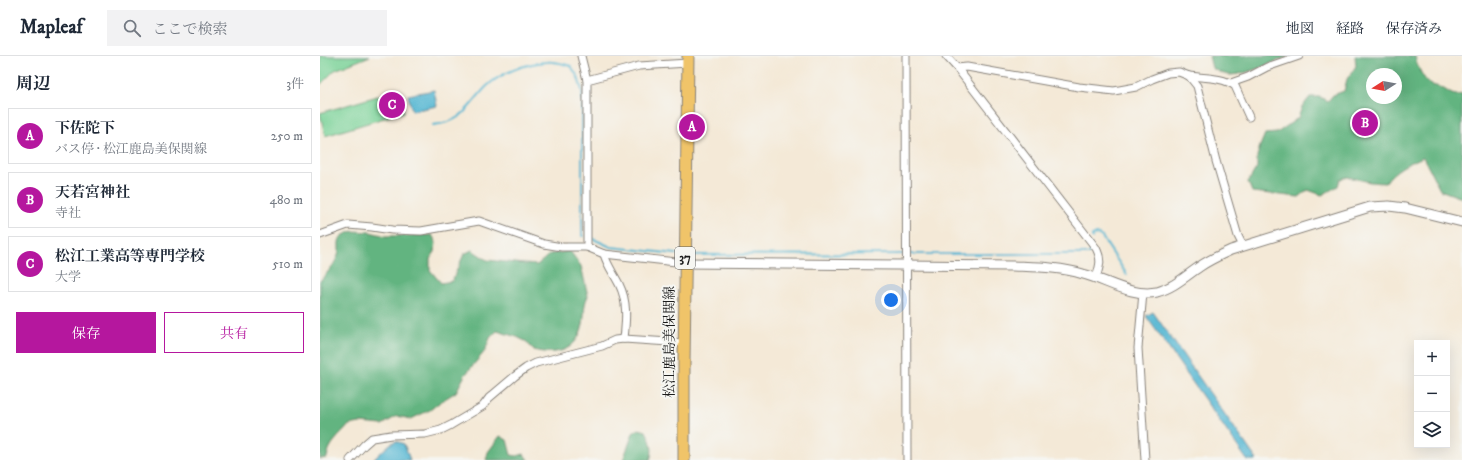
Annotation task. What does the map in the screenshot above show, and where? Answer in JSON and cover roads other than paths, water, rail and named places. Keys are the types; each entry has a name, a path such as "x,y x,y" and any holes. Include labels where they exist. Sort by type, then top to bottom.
{"main road":[{"name":"松江鹿島美保関線","path":"684,460 688,60"}],"street":[{"path":"581,56 588,80 587,247"},
{"path":"906,56 907,460"},
{"path":"946,56 957,68 1096,248 1100,257 1100,267 1096,278"},
{"path":"1231,83 1248,77 1267,67 1300,56"},
{"path":"588,80 639,66 688,60"},
{"path":"957,68 966,67 1079,87 1114,91 1136,87 1152,78 1168,73 1179,72 1189,76 1231,83 1235,86 1249,117"},
{"path":"1189,76 1197,86 1216,161 1238,236 1243,246"},
{"path":"320,235 348,225 392,230 421,231 479,221 544,244 562,247 587,247 604,254 685,264 1013,266 1057,268 1096,278 1143,293 1158,292 1174,285 1213,258 1243,246 1370,208 1389,206 1406,208 1462,222"},
{"path":"604,254 620,285 625,299 626,322 624,339"},
{"path":"1143,293 1138,356 1145,460"},
{"path":"350,460 372,438 390,434 425,434 451,426 483,406 489,398 515,376 536,363 602,346 615,340 624,339 684,343"}],"water":[{"path":"434,90 437,106 412,111 408,95"},
{"path":"1153,312 1257,460 1247,460 1146,316"},
{"path":"396,441 404,444 410,460 373,460 390,444"}],"waterway":[{"path":"433,125 452,121 458,117 469,107 486,87 506,73 531,64 539,63 550,62 571,66 578,77 582,91 582,236 584,236"},
{"path":"1092,238 1092,236 1097,234 1102,237 1127,275"},
{"path":"589,237 611,247 676,254"},
{"path":"909,254 1088,254 1091,251 1091,245"},
{"path":"689,255 904,254"}],"place":[{"name":"松江工業高等専門学校","path":"392,105"},
{"name":"天若宮神社","path":"1365,123"},
{"name":"下佐陀下","path":"692,127"}]}
